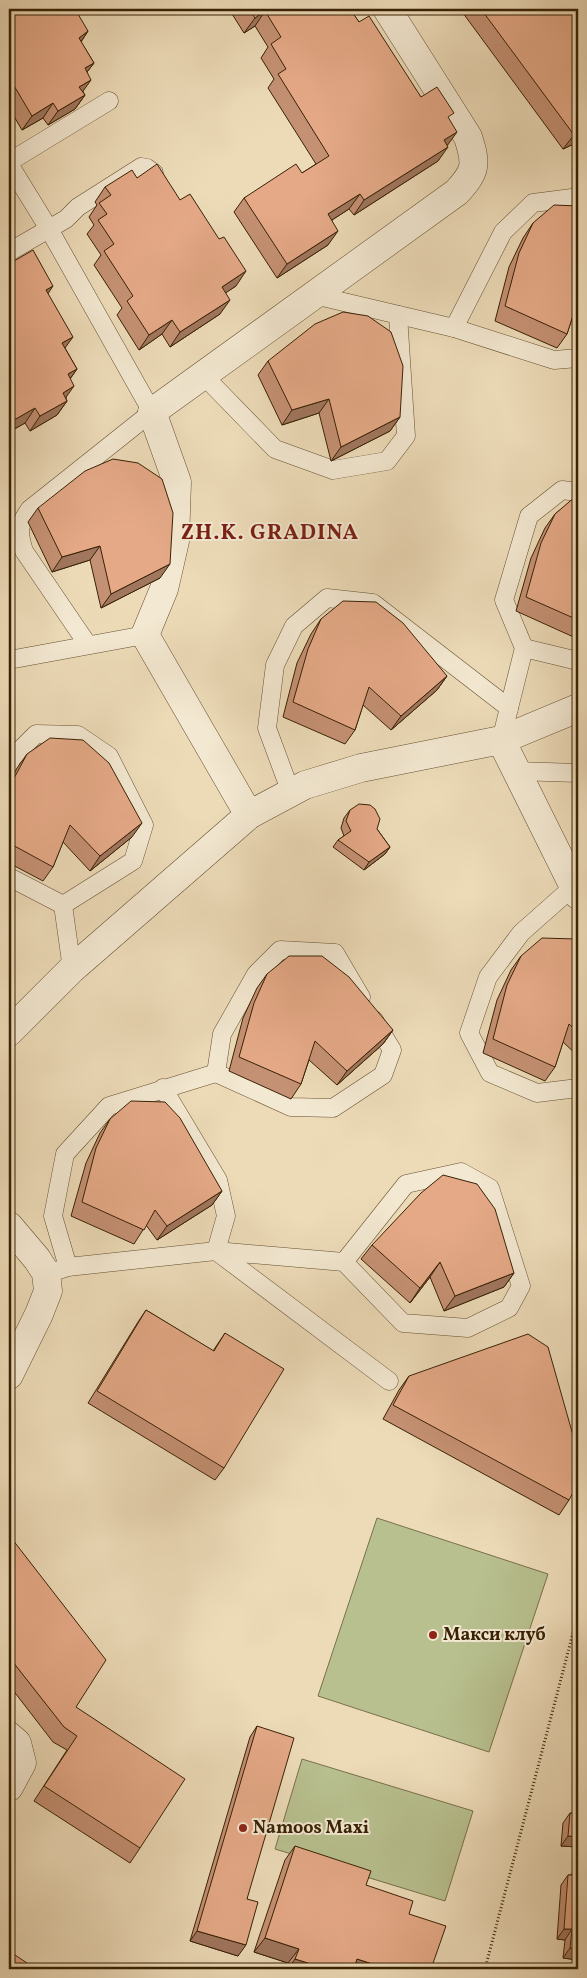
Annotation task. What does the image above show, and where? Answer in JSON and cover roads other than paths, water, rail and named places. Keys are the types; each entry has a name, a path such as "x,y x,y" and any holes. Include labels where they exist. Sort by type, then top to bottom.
{"street":[{"path":"249,815 145,635 164,588 176,531 177,482 152,412 457,192 471,177 475,156 468,137 387,9"},
{"path":"9,1032 72,969 249,815 305,785 361,768 501,740 578,708"},
{"path":"501,740 576,891"},
{"path":"9,1226 37,1259 57,1270 46,1298 9,1375"},
{"path":"9,1736 17,1743 22,1763 9,1787"}],"lane":[{"path":"88,645 24,551 19,537 21,521 30,509 152,412 49,229 9,163 110,101"},
{"path":"9,252 66,219 78,207 141,167 147,168 154,173"},
{"path":"454,328 503,232 533,204 572,198 578,200"},
{"path":"314,296 454,328 554,360 578,358"},
{"path":"203,375 275,449 333,470 387,461 406,436 398,315"},
{"path":"501,740 524,648 504,600 530,516 562,490 578,492"},
{"path":"291,792 267,728 275,665 294,626 327,598 373,603 509,708"},
{"path":"9,660 145,635"},
{"path":"524,648 578,660"},
{"path":"9,765 12,758 36,734 78,735 109,756 144,825 133,861 63,905"},
{"path":"516,771 578,773"},
{"path":"9,877 63,905"},
{"path":"576,891 521,934 488,976 469,1033 490,1073 538,1093 578,1088"},
{"path":"63,905 72,969"},
{"path":"216,1073 222,1034 256,974 280,950 335,953 392,1050 382,1075 333,1108 291,1107 216,1073 109,1106 65,1154 53,1216 57,1270 216,1251 344,1262 403,1323 468,1328 509,1308 521,1286 490,1188 461,1172 406,1184 344,1262"},
{"path":"163,1088 218,1180 226,1216 216,1251"},
{"path":"216,1251 389,1381"}],"place":[{"name":"Макси клуб","path":"433,1635"},
{"name":"Namoos Maxi","path":"243,1828"}],"district":[{"name":"ZH.K. GRADINA","path":"270,533"}]}
